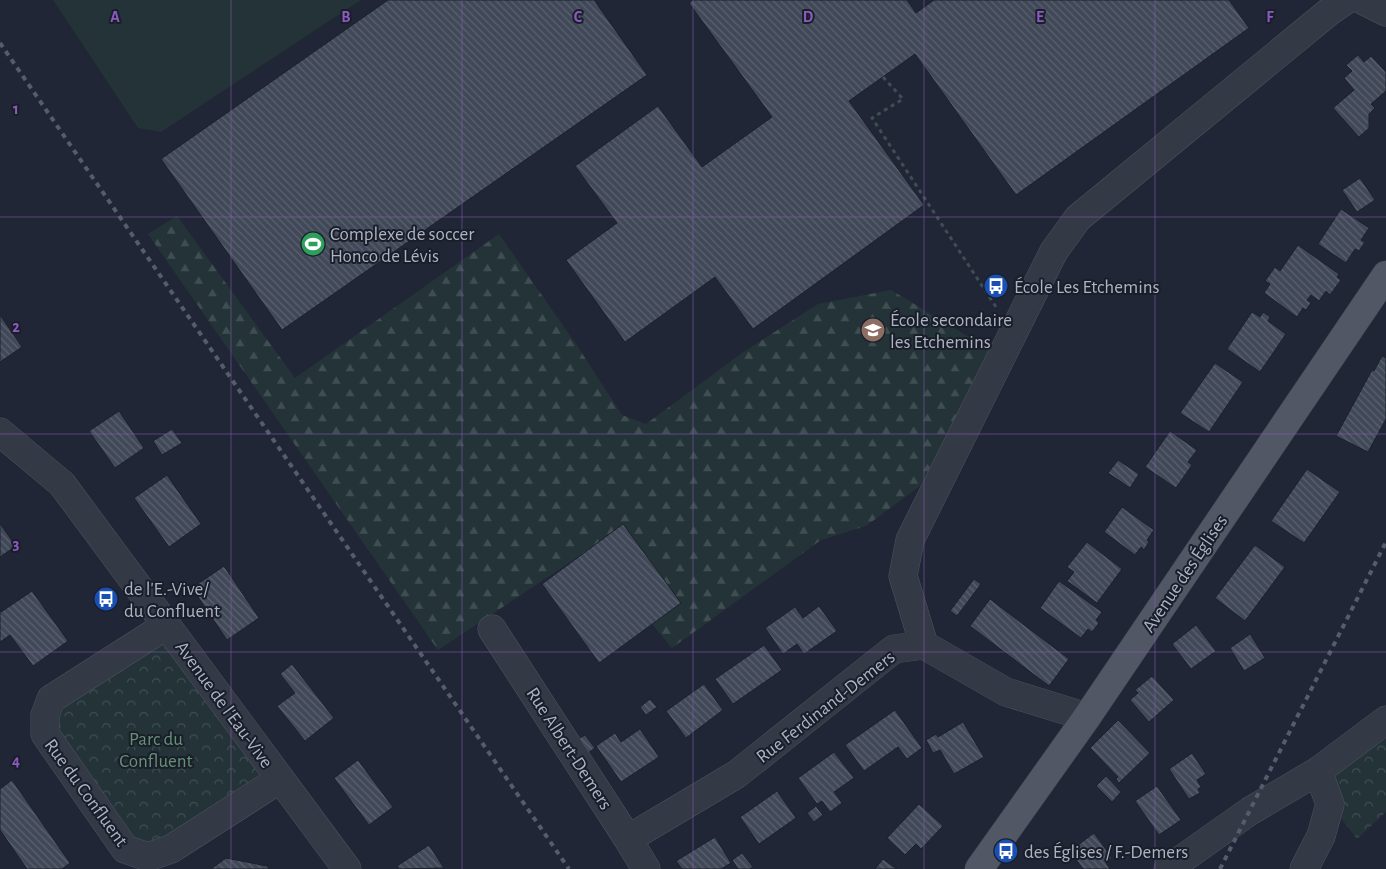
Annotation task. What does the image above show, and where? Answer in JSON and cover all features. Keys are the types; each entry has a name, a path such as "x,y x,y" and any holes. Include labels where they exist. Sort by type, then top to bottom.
{"main road":[{"name":"Avenue des Églises","path":"979,869 1087,717 1386,275"}],"street":[{"path":"1087,717 1006,692 924,645 903,576 910,540 1054,251 1078,218 1330,11 1346,0"},
{"path":"1362,0 1386,12"},
{"name":"Avenue de l'Eau-Vive","path":"0,432 62,484 347,869"},
{"name":"Rue du Confluent","path":"168,625 51,698 46,715 45,734 125,849 148,857 171,849 280,780"},
{"name":"Rue Albert-Demers","path":"492,629 646,869"},
{"name":"Rue Ferdinand-Demers","path":"628,839 738,774 894,649 924,645"},
{"path":"1168,869 1250,811 1318,770 1386,720"},
{"path":"1304,869 1321,836 1330,804 1318,770"}],"path":[{"path":"884,77 903,99 872,118 996,309 1019,322"}],"green space":[{"path":"53,0 361,0 161,132 138,128"},
{"path":"177,216 295,378 499,234 576,344 622,415 646,424 742,353 818,304 891,290 994,352 920,486 866,526 821,540 672,648 590,549 438,650 148,234"},
{"name":"Parc du Confluent","path":"167,625 280,779 171,849 125,849 45,715"},
{"path":"1386,720 1386,812 1357,839 1330,804 1318,771"}],"building":[{"name":"Complexe de soccer Honco de Lévis","path":"388,0 594,0 647,75 282,330 161,159"},
{"path":"693,0 907,0 916,13 934,0 1229,0 1249,28 1016,195 915,54 849,101 924,205 753,329 715,277 625,342 566,260 617,223 575,166 658,106 702,167 772,117 689,3"},
{"path":"1358,55 1364,62 1371,56 1386,72 1386,91 1371,104 1375,108 1369,114 1369,128 1359,137 1333,108 1354,90 1344,78 1352,71 1346,65"},
{"path":"1360,178 1375,200 1357,212 1342,190"},
{"path":"1341,209 1369,228 1361,240 1365,242 1359,251 1355,249 1346,263 1318,244"},
{"path":"1298,245 1339,274 1337,277 1341,280 1330,295 1326,291 1319,301 1311,295 1307,300 1311,303 1306,310 1303,308 1297,317 1264,293 1270,284 1265,281 1275,267 1280,271"},
{"path":"1252,312 1260,317 1263,312 1270,317 1268,321 1286,334 1260,372 1227,349"},
{"path":"0,315 22,347 0,362"},
{"path":"1382,356 1386,358 1386,419 1368,452 1336,436 1372,370 1374,371"},
{"path":"1215,363 1243,382 1209,432 1180,413"},
{"path":"119,411 144,448 115,468 89,431"},
{"path":"172,429 182,443 162,455 153,441"},
{"path":"1170,431 1197,450 1188,462 1192,465 1176,488 1145,467"},
{"path":"1118,460 1139,474 1130,488 1108,473"},
{"path":"1307,469 1340,492 1304,543 1271,521"},
{"path":"167,475 201,524 169,547 134,498"},
{"path":"1122,507 1154,530 1147,540 1149,542 1144,550 1141,547 1135,555 1104,532"},
{"path":"0,524 16,546 0,557"},
{"path":"623,524 681,603 599,663 542,584"},
{"path":"1087,542 1122,569 1097,603 1067,581 1074,572 1067,567"},
{"path":"1255,545 1285,567 1245,621 1215,598"},
{"path":"224,566 259,618 227,640 192,588"},
{"path":"974,579 981,584 957,616 950,611"},
{"path":"1059,581 1102,612 1096,620 1099,623 1092,632 1088,629 1081,638 1040,608"},
{"path":"32,591 68,641 33,666 10,635 0,642 0,611"},
{"path":"990,599 1069,659 1049,686 970,626"},
{"path":"819,606 837,631 804,654 797,644 783,654 765,628 795,607 803,618"},
{"path":"1196,625 1216,651 1191,669 1172,644"},
{"path":"1250,634 1265,658 1244,671 1230,648"},
{"path":"764,645 782,670 733,704 715,679"},
{"path":"292,664 334,718 305,741 277,706 295,693 280,674"},
{"path":"1152,676 1174,700 1149,722 1130,700 1138,693 1135,690"},
{"path":"704,684 723,710 686,738 666,711"},
{"path":"650,699 657,707 646,715 640,707"},
{"path":"895,710 922,748 907,759 898,747 864,771 845,745"},
{"path":"1118,720 1150,753 1119,783 1116,779 1118,777 1090,748"},
{"path":"963,722 984,757 954,774 940,750 933,753 926,740 936,734 938,737"},
{"path":"640,729 659,757 621,782 596,746 615,733 621,742"},
{"path":"585,735 595,748 588,753 578,739"},
{"path":"834,752 854,778 834,792 842,803 830,812 822,801 817,804 798,778"},
{"path":"1192,753 1206,774 1197,780 1201,787 1198,789 1200,793 1189,799 1169,769"},
{"path":"358,760 393,807 369,825 334,778"},
{"path":"1106,776 1121,792 1112,802 1096,786"},
{"path":"12,780 70,863 62,869 27,869 0,830 0,789"},
{"path":"1157,786 1181,820 1159,835 1135,801"},
{"path":"777,791 796,818 759,844 740,817"},
{"path":"919,804 943,826 921,849 916,844 905,855 887,838"},
{"path":"816,806 823,815 814,822 807,813"},
{"path":"1094,833 1112,858 1106,863 1110,869 1083,869 1070,851"},
{"path":"715,837 731,863 721,869 682,869 676,861"},
{"path":"429,845 444,868 399,869 397,866"},
{"path":"742,853 753,867 750,869 738,869 732,860"},
{"path":"226,858 267,866 269,869 211,869"},
{"path":"883,859 897,869 875,869"}],"railway":[{"path":"0,43 569,869"},
{"path":"1220,869 1386,542"}],"place":[{"name":"Complexe de soccer Honco de Lévis","path":"313,244"},
{"name":"École Les Etchemins","path":"996,286"},
{"name":"École secondaire les Etchemins","path":"873,330"},
{"name":"de l'E.-Vive/ du Confluent","path":"106,599"},
{"name":"des Églises / F.-Demers","path":"1006,851"}]}
